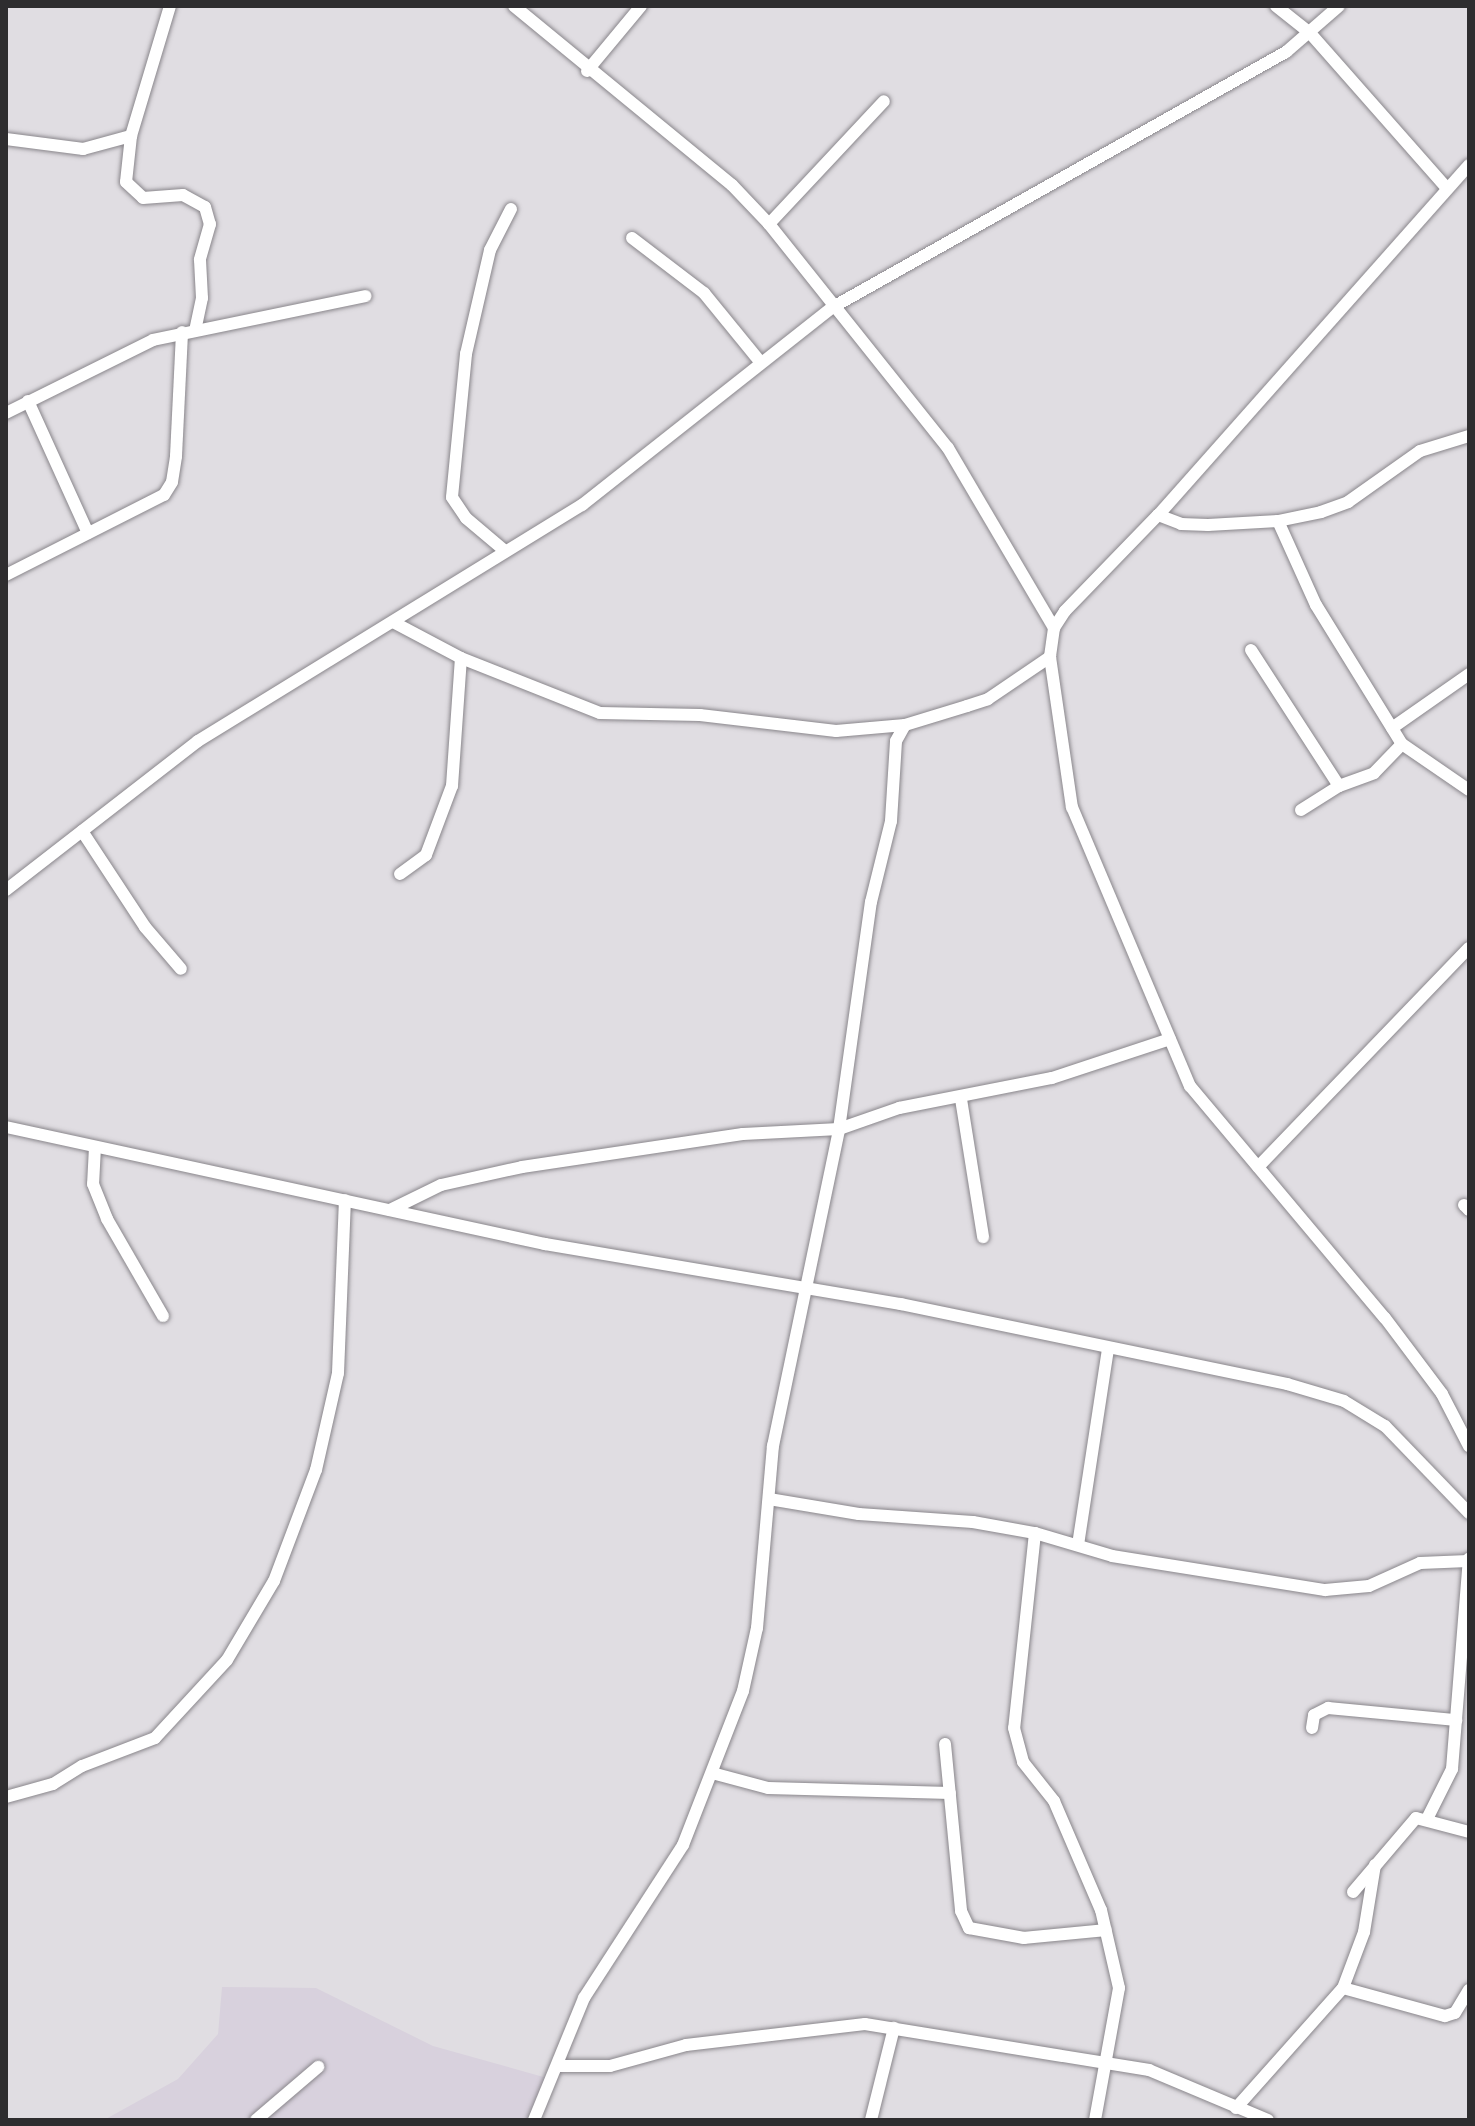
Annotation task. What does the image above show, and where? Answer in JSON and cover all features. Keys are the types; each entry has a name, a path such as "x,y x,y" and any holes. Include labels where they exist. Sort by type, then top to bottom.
{"street":[{"path":"6,575 164,495 172,482 188,331 202,298 200,260 210,224 205,207 183,195 143,198 132,193 126,182 131,136 170,6"},
{"path":"514,6 587,71 696,155 769,224 948,448 1054,628"},
{"path":"587,71 641,6"},
{"path":"1276,6 1310,33 1446,187"},
{"path":"6,890 198,741 582,505 833,307 1286,52 1339,6"},
{"path":"769,224 884,101"},
{"path":"6,139 83,149 131,136"},
{"path":"1469,165 1446,187 1158,515 1054,628 1050,657 1072,807 1190,1086 1385,1318 1442,1394 1469,1446"},
{"path":"505,551 466,518 452,497 466,354 490,250 511,209"},
{"path":"632,238 714,303 761,363"},
{"path":"6,413 122,353 188,331 366,296"},
{"path":"28,401 88,533"},
{"path":"1158,515 1181,524 1278,521 1348,502 1409,456 1469,436"},
{"path":"1278,521 1316,605 1402,744 1469,790"},
{"path":"393,622 461,658 600,713 700,715 836,731 905,725 988,699 1050,657"},
{"path":"1251,650 1339,786"},
{"path":"400,874 426,855 452,786 461,658"},
{"path":"1392,728 1469,674"},
{"path":"534,2120 608,1957 666,1878 712,1773 750,1666 773,1446 839,1129 871,902 891,821 896,741 905,725"},
{"path":"1301,810 1339,786 1374,773 1402,744"},
{"path":"82,831 145,927 181,969"},
{"path":"1258,1167 1469,948"},
{"path":"390,1210 441,1185 548,1162 743,1134 839,1129 899,1108 961,1099 1052,1078 1170,1039"},
{"path":"961,1099 983,1237"},
{"path":"6,1127 545,1244 805,1288 1251,1375 1344,1401 1385,1426 1469,1513"},
{"path":"95,1147 93,1184 107,1219 163,1316"},
{"path":"6,1797 53,1784 82,1766 155,1738 227,1660 274,1581 316,1470 338,1373 345,1200"},
{"path":"1078,1545 1108,1348"},
{"path":"769,1499 1035,1533 1112,1556 1325,1590 1369,1586 1420,1563 1468,1560 1452,1769 1428,1817"},
{"path":"1035,1533 1014,1728 1023,1762 1065,1823 1106,1930 1120,1999 1095,2120"},
{"path":"1312,1728 1314,1715 1328,1708 1456,1720"},
{"path":"945,1744 961,1911 969,1928 1024,1938 1106,1930"},
{"path":"712,1773 768,1788 950,1793"},
{"path":"1353,1892 1404,1828 1416,1818 1428,1817 1469,1832"},
{"path":"1236,2108 1343,1988 1364,1932 1375,1865"},
{"path":"1343,1988 1445,2016 1455,2013 1469,1990"},
{"path":"557,2066 610,2066 686,2045 846,2023 894,2028 1149,2070 1268,2120"},
{"path":"871,2120 894,2028"},
{"path":"256,2120 318,2067"}],"shaded area":[{"path":"222,1987 316,1988 433,2046 547,2078 527,2120 104,2120 178,2079 218,2034"}]}
